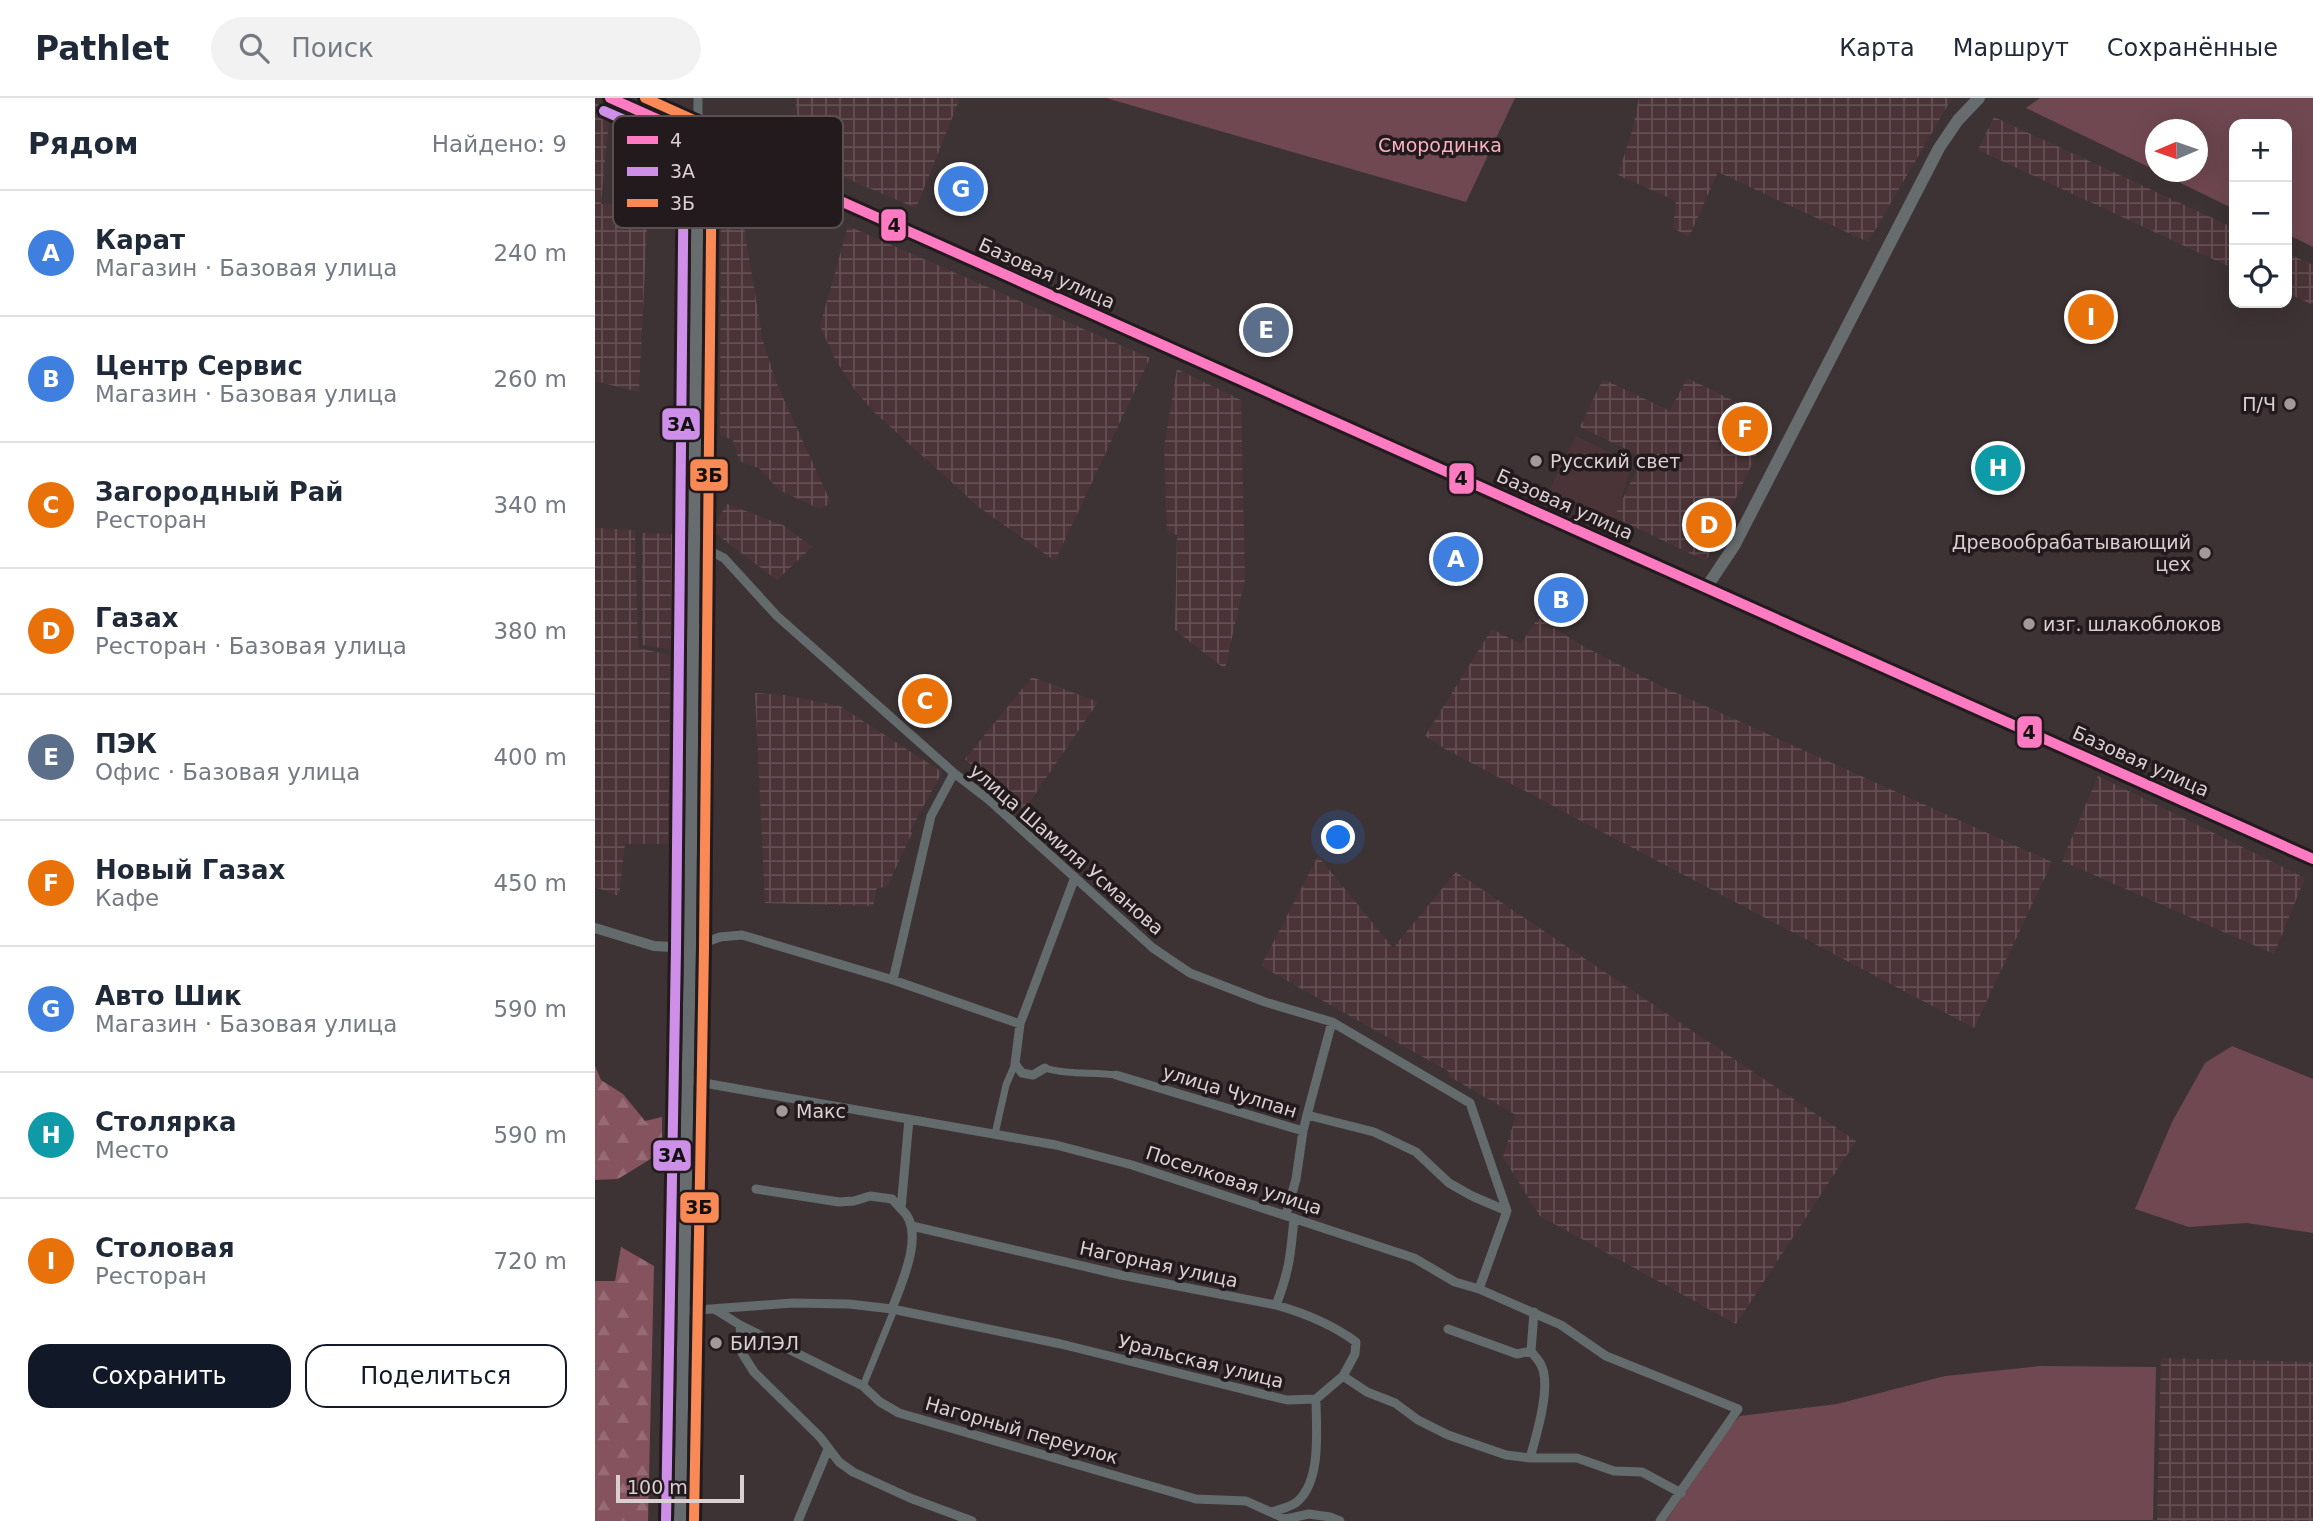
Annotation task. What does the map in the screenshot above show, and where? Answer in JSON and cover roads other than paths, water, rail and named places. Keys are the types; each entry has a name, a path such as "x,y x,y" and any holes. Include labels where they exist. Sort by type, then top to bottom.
{"main road":[{"path":"1706,588 1734,545 1939,148 1979,98"},
{"name":"Базовая улица","path":"843,202 1706,588"},
{"path":"680,1521 690,948 697,228"}],"street":[{"name":"Базовая улица","path":"610,98 651,116"},
{"path":"698,98 698,116"},
{"name":"улица Шамиля Усманова","path":"692,542 724,558 777,617 954,773 989,800 1153,948 1190,973 1265,1002 1332,1022 1470,1103 1507,1211"},
{"name":"Базовая улица","path":"1706,588 2313,859"},
{"path":"893,980 931,816 954,773"},
{"path":"995,1134 1006,1085 1015,1064 1020,1024 1075,877"},
{"path":"595,928 654,946 690,948 720,937 742,935 893,980 1020,1024"},
{"path":"1307,1115 1332,1022"},
{"path":"1015,1064 1022,1073 1033,1075 1045,1068 1060,1073 1091,1071 1116,1075"},
{"name":"улица Чулпан","path":"1116,1075 1303,1131 1307,1115 1374,1132 1416,1152 1449,1183 1507,1211"},
{"name":"Поселковая улица","path":"687,1080 1056,1145 1132,1165 1414,1258 1455,1282 1479,1289 1562,1325 1606,1356 1738,1409 1681,1493"},
{"path":"901,1209 909,1119"},
{"path":"1276,1305 1291,1262 1290,1216 1303,1131"},
{"path":"755,1188 839,1202 870,1196 892,1199 909,1216 912,1226 909,1257 893,1309 863,1386"},
{"path":"1479,1289 1507,1211"},
{"name":"Нагорная улица","path":"912,1226 1121,1275 1276,1305 1309,1316 1356,1342 1355,1354 1343,1376"},
{"name":"Уральская улица","path":"684,1311 793,1303 849,1304 893,1309 1061,1344 1287,1400 1316,1399"},
{"name":"Нагорный переулок","path":"714,1309 740,1325 863,1386 880,1402 899,1413 1196,1499 1245,1501 1286,1520 1309,1514 1340,1521"},
{"path":"1530,1458 1541,1423 1544,1395 1543,1367 1531,1351 1534,1312"},
{"path":"740,1325 742,1353 754,1372 820,1437 838,1462 853,1472 910,1498 972,1521"},
{"path":"1448,1329 1517,1354 1531,1351"},
{"path":"1272,1512 1297,1502 1307,1487 1317,1457 1316,1399 1343,1376 1367,1392 1395,1403 1418,1420 1448,1435 1506,1455 1577,1458 1613,1471 1642,1472 1681,1493 1660,1521"},
{"path":"798,1521 828,1449"}],"place":[{"name":"Авто Шик","path":"961,189"},
{"name":"Столовая","path":"2091,317"},
{"name":"ПЭК","path":"1266,330"},
{"name":"П/Ч","path":"2290,404"},
{"name":"Новый Газах","path":"1745,429"},
{"name":"Русский свет","path":"1536,461"},
{"name":"Столярка","path":"1998,468"},
{"name":"Газах","path":"1709,525"},
{"name":"Древообрабатывающий цех","path":"2205,553"},
{"name":"Карат","path":"1456,559"},
{"name":"Центр Сервис","path":"1561,600"},
{"name":"изг. шлакоблоков","path":"2029,624"},
{"name":"Загородный Рай","path":"925,701"},
{"name":"Макс","path":"782,1111"},
{"name":"БИЛЭЛ","path":"716,1343"}],"park label":[{"name":"Смородинка","path":"1440,145"}]}
